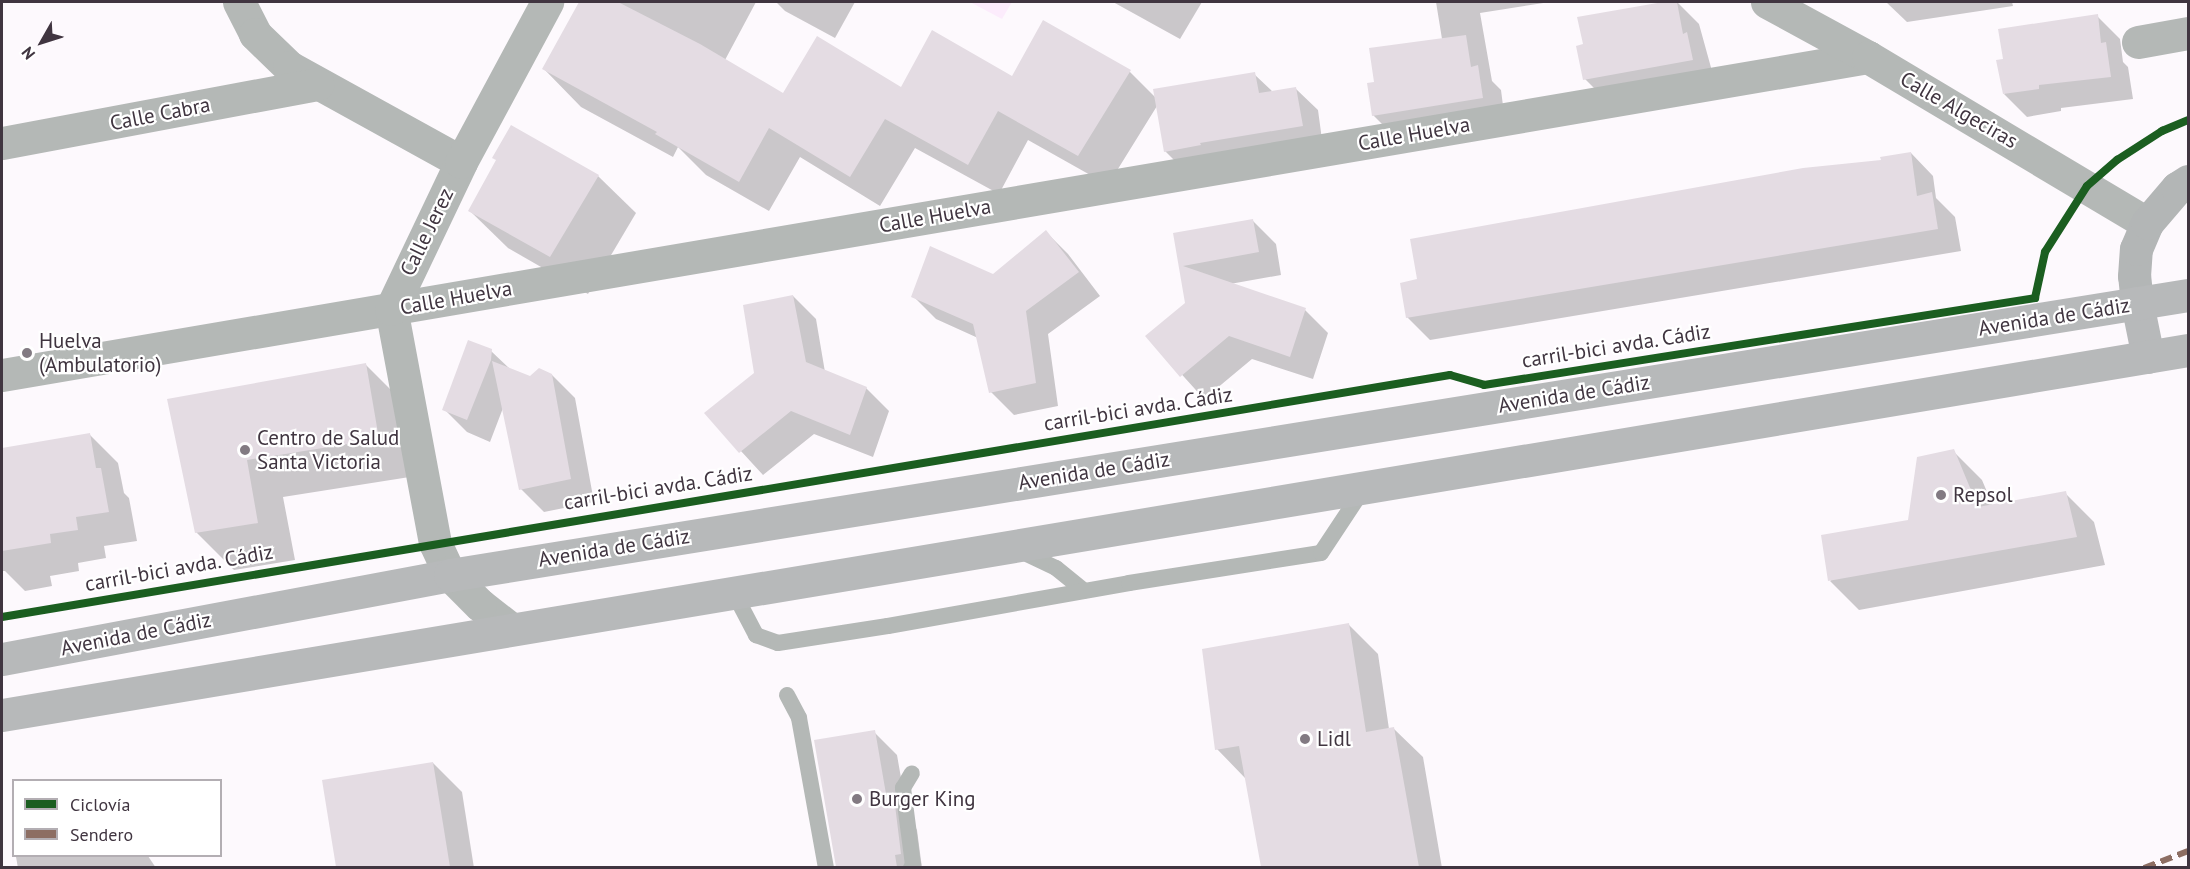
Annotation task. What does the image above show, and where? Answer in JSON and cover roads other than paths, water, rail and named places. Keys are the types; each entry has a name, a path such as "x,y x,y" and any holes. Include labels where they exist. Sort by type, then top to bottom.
{"main road":[{"path":"2148,357 2134,276 2136,249 2147,223 2177,188 2188,181"},
{"name":"Avenida de Cádiz","path":"2,659 450,575 2188,295"},
{"path":"2,715 733,591 1012,547 2188,350"}],"street":[{"path":"240,2 255,34 289,67 461,162"},
{"name":"Calle Jerez","path":"391,309 461,162 547,2"},
{"name":"Calle Algeciras","path":"1767,2 1868,57 2147,223"},
{"path":"2138,42 2188,33"},
{"name":"Calle Huelva","path":"2,375 1868,57"},
{"name":"Calle Cabra","path":"2,143 318,84"},
{"path":"391,309 435,543 450,575 480,605 511,629"}],"lane":[{"path":"733,591 756,635 778,642 888,626 1084,591 1321,553 1365,488"},
{"path":"1012,547 1056,568 1084,591"},
{"path":"787,695 799,718 826,867"},
{"path":"911,867 903,788 912,773"}],"place":[{"name":"Huelva (Ambulatorio)","path":"27,353"},
{"name":"Centro de Salud Santa Victoria","path":"245,450"},
{"name":"Repsol","path":"1941,495"},
{"name":"Lidl","path":"1305,739"},
{"name":"Burger King","path":"857,799"}]}
